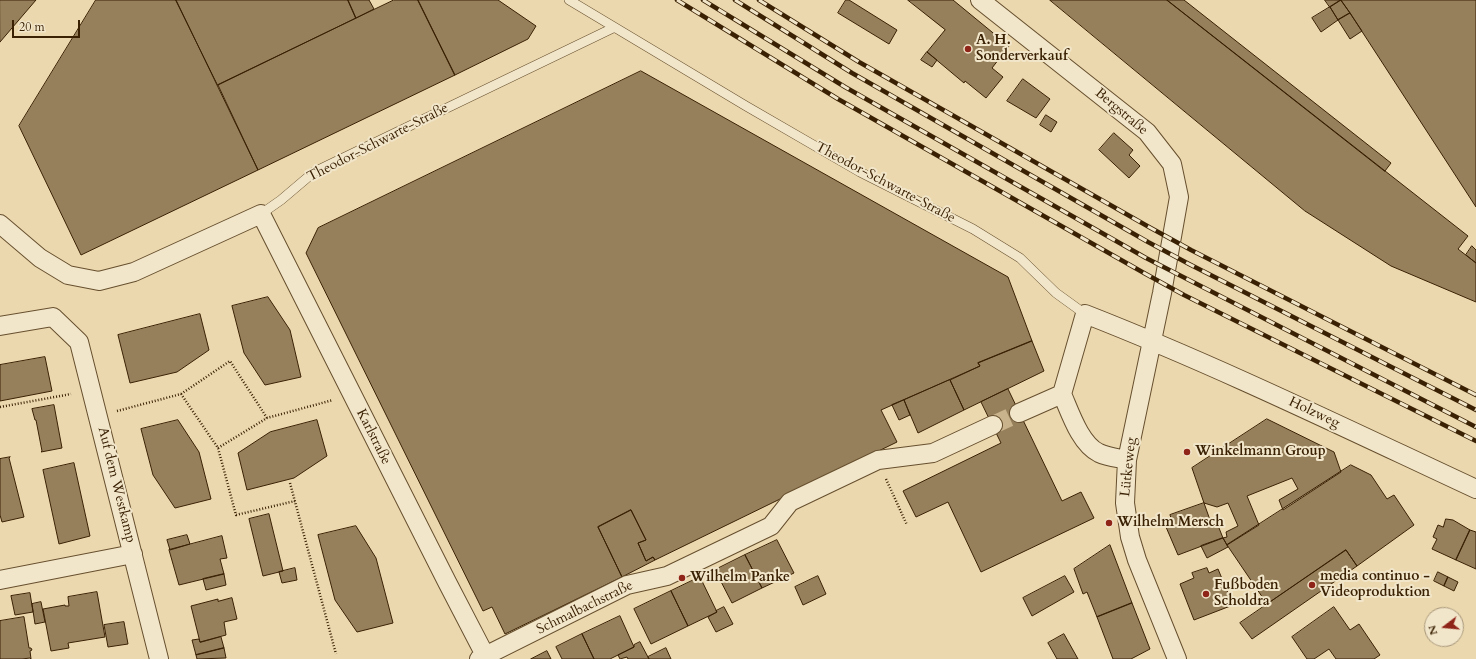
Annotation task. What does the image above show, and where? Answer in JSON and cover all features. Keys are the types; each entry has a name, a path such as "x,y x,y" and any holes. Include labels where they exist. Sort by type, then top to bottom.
{"street":[{"name":"Bergstraße","path":"980,0 1142,127 1172,164 1178,197 1162,293"},
{"name":"Theodor-Schwarte-Straße","path":"0,224 40,258 68,275 99,281 134,272 261,214"},
{"name":"Karlstraße","path":"261,214 484,658"},
{"name":"Lütkeweg","path":"1162,293 1127,460 1125,503 1130,538 1137,560 1177,659"},
{"name":"Theodor-Schwarte-Straße","path":"1085,314 1152,340"},
{"path":"1085,314 1062,394 1082,436 1090,447 1100,453 1127,460"},
{"name":"Auf dem Westkamp","path":"0,326 53,317 79,342 159,659"},
{"name":"Holzweg","path":"1152,340 1269,392 1476,489"},
{"path":"1019,413 1062,394"},
{"name":"Schmalbachstraße","path":"484,658 627,585 667,576 771,526 790,502 878,460 933,453 993,425"},
{"name":"Auf dem Westkamp","path":"0,580 133,554"}],"lane":[{"name":"Theodor-Schwarte-Straße","path":"569,0 613,28 860,172 973,229 1020,258 1056,293 1085,314"},
{"name":"Theodor-Schwarte-Straße","path":"261,214 314,172 613,28"}],"path":[{"name":"Auf dem Westkamp","path":"98,416 181,394 230,361 267,418"},
{"path":"0,407 91,390"},
{"path":"181,394 218,448 236,515 295,501"},
{"path":"218,448 267,418 352,395"},
{"path":"878,460 907,525"},
{"path":"290,483 336,654"}],"building":[{"path":"0,0 36,0 0,42"},
{"path":"96,0 176,0 258,170 81,255 19,126"},
{"path":"176,0 348,0 356,18 218,85"},
{"path":"348,0 369,0 374,9 356,18"},
{"path":"394,0 418,0 455,75 258,170 218,85"},
{"path":"418,0 498,0 536,26 528,39 455,75"},
{"path":"846,0 849,0 897,30 889,44 838,13"},
{"name":"A. H. Sonderverkauf","path":"908,0 953,0 1009,46 992,68 1003,77 986,98 965,81 964,83 927,52 945,30"},
{"path":"1050,0 1167,0 1468,236 1458,249 1476,263 1476,302 1391,266 1305,211"},
{"path":"1167,0 1184,0 1391,163 1385,171"},
{"path":"1325,0 1341,0 1330,7"},
{"path":"1341,0 1476,0 1476,207 1350,13"},
{"path":"1341,0 1350,13 1338,20 1330,7"},
{"path":"1330,7 1338,20 1321,32 1312,18"},
{"path":"1350,13 1362,31 1350,39 1338,20"},
{"path":"927,52 937,60 932,67 921,60"},
{"path":"641,71 1008,277 1032,341 978,363 980,366 881,410 897,442 655,560 653,557 646,561 638,543 646,540 631,510 598,527 622,577 505,634 492,607 483,611 306,253 318,228"},
{"path":"1023,79 1050,99 1036,118 1007,101"},
{"path":"1046,115 1057,122 1051,132 1040,125"},
{"path":"1114,133 1133,150 1129,155 1140,166 1129,178 1099,150"},
{"path":"1472,246 1476,250 1476,263 1466,255"},
{"path":"268,297 290,330 301,377 265,385 244,353 232,306"},
{"path":"200,314 209,350 177,372 130,383 118,335"},
{"path":"1032,341 1044,371 964,410 950,380 980,366 978,363"},
{"path":"45,357 52,391 0,401 0,365"},
{"path":"950,380 964,410 918,433 904,400"},
{"path":"1008,389 1062,501 1081,492 1094,518 981,572 948,502 916,517 903,491 1001,443 981,402"},
{"path":"904,400 910,415 899,420 892,405"},
{"path":"54,405 62,448 41,452 36,420 32,409"},
{"path":"1267,419 1334,452 1341,472 1283,510 1279,500 1298,489 1292,478 1247,496 1259,525 1227,545 1223,538 1227,537 1226,532 1238,526 1228,503 1217,507 1204,503 1192,468"},
{"path":"178,420 199,452 211,499 175,508 153,475 141,429"},
{"path":"317,420 327,456 294,478 247,490 238,453 270,432"},
{"path":"10,457 9,458 24,517 2,522 0,515 0,459"},
{"path":"74,463 90,536 59,544 43,470"},
{"path":"1351,465 1371,475 1387,499 1394,495 1414,525 1357,566 1346,550 1267,604 1227,545"},
{"path":"1204,503 1210,520 1215,518 1223,538 1178,555 1166,527 1173,524 1170,515"},
{"path":"631,510 646,540 638,543 646,561 653,557 655,560 622,577 598,527"},
{"path":"269,514 283,571 263,576 249,519"},
{"path":"1446,519 1453,520 1470,530 1456,560 1432,549 1437,539 1433,537 1438,525 1443,527"},
{"path":"356,526 376,558 393,623 357,632 335,600 318,535"},
{"path":"1470,530 1476,532 1476,569 1456,560"},
{"path":"187,535 190,544 170,550 167,540"},
{"path":"222,536 227,558 220,559 224,574 179,585 169,550"},
{"path":"1223,538 1228,547 1207,558 1201,546"},
{"path":"777,540 794,573 762,588 745,555"},
{"path":"1110,545 1132,603 1097,617 1087,592 1083,594 1074,569"},
{"name":"media continuo - Videoproduktion","path":"1346,550 1357,566 1252,639 1240,623"},
{"path":"745,555 762,588 732,603 715,570"},
{"path":"295,568 297,580 282,583 279,572"},
{"name":"Fußboden Scholdra","path":"1207,568 1209,573 1218,569 1233,605 1194,620 1180,584 1194,578 1192,573"},
{"path":"1438,572 1448,577 1444,586 1434,581"},
{"path":"224,574 226,585 206,590 203,579"},
{"path":"818,576 826,594 803,605 795,587"},
{"path":"1065,576 1074,592 1032,616 1023,598"},
{"path":"700,577 717,612 688,626 671,591"},
{"path":"1448,577 1458,582 1454,591 1444,586"},
{"path":"671,591 688,626 651,644 634,609"},
{"path":"97,592 105,637 68,643 69,648 51,651 43,609 65,605 69,606 68,597"},
{"path":"30,593 33,612 15,615 11,596"},
{"path":"232,598 237,619 224,622 226,635 200,642 191,606 218,599 218,601"},
{"path":"41,602 45,622 35,624 32,604"},
{"path":"1132,603 1150,649 1131,659 1113,659 1097,617"},
{"path":"724,607 733,624 716,632 708,617"},
{"path":"1334,607 1350,630 1359,624 1380,655 1374,659 1336,659 1329,649 1314,659 1307,659 1292,637"},
{"path":"620,616 634,647 610,659 594,659 582,634"},
{"path":"24,617 29,648 32,650 30,651 31,659 0,659 0,621"},
{"path":"124,622 128,644 108,647 104,625"},
{"path":"582,634 594,659 562,659 556,647"},
{"path":"1064,634 1078,659 1057,659 1048,643"},
{"path":"221,637 224,648 196,655 192,640 199,639 200,642"},
{"path":"640,642 649,659 628,659 627,657 620,659 618,655 634,647 634,645"},
{"path":"224,648 226,658 197,659 196,655"},
{"path":"666,648 671,659 649,659 648,657"},
{"path":"547,651 551,659 531,659"}],"tunnel":[{"path":"993,425 1019,413"}],"railway":[{"path":"677,0 838,99 1144,273 1184,295 1476,441"},
{"path":"703,0 845,87 1146,258 1476,427"},
{"path":"735,0 852,73 1148,242 1476,410"},
{"path":"759,0 859,62 1149,227 1191,250 1476,395"}],"place":[{"name":"A. H. Sonderverkauf","path":"968,49"},
{"name":"Winkelmann Group","path":"1187,452"},
{"name":"Wilhelm Mersch","path":"1109,523"},
{"name":"Wilhelm Panke","path":"682,578"},
{"name":"media continuo - Videoproduktion","path":"1312,585"},
{"name":"Fußboden Scholdra","path":"1206,594"}]}
